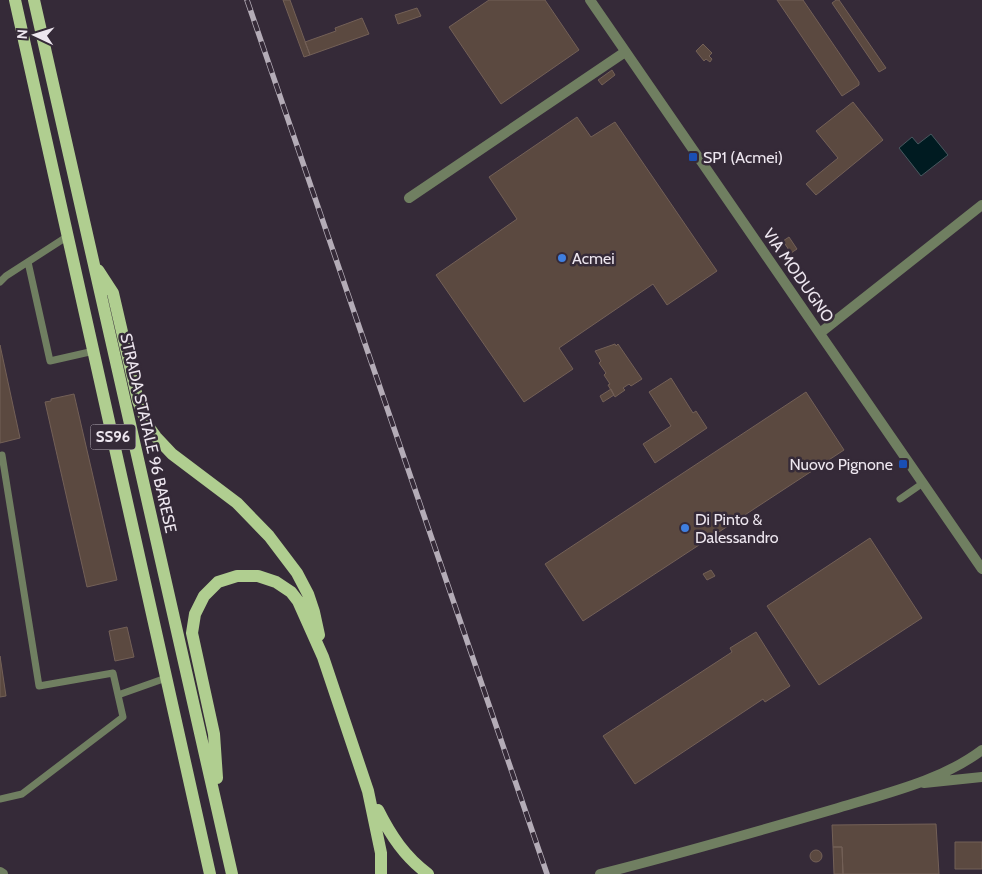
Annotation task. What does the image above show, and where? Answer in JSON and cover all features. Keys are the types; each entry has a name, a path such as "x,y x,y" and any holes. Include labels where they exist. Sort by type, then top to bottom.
{"main road":[{"name":"SS96","path":"15,0 210,874"},
{"name":"STRADA STATALE 96 BARESE","path":"34,0 232,874"},
{"path":"93,261 113,293 138,401 148,426 172,454 237,504 252,518 287,559 308,594 324,657 368,791 381,852 390,874"},
{"path":"219,813 214,734 192,633 195,614 204,596 218,582 237,576 258,576 276,582 291,592 298,601 324,657"},
{"path":"368,791 395,842 406,856 428,874"},
{"path":"381,852 381,874"}],"street":[{"name":"VIA MODUGNO","path":"590,0 982,569"},
{"path":"409,198 626,52"},
{"path":"820,333 982,205"},
{"path":"600,874 656,860 916,784 967,761 982,750"},
{"path":"916,784 982,777"},
{"path":"0,872 4,874"}],"lane":[{"path":"0,282 6,276 68,236"},
{"path":"28,262 50,362 94,351"},
{"path":"0,800 22,794 123,717 113,673 39,686 2,455"},
{"path":"900,499 923,483"},
{"path":"118,695 166,678"}],"shaded area":[{"path":"931,134 948,155 921,176 899,148 912,137 918,144"}],"building":[{"path":"283,0 290,0 310,55 304,57"},
{"path":"489,0 545,0 579,50 501,104 449,27"},
{"path":"777,0 803,0 859,82 859,85 842,96"},
{"path":"839,0 886,68 879,72 832,3"},
{"path":"417,8 421,16 398,24 395,15"},
{"path":"362,18 369,34 310,55 305,42 336,31 335,28"},
{"path":"703,44 712,53 709,56 712,59 710,62 706,59 704,61 696,51"},
{"path":"612,70 615,75 602,85 598,80"},
{"path":"853,102 883,140 816,195 806,184 838,158 816,131"},
{"path":"577,117 591,137 615,122 717,271 667,305 653,284 559,348 573,369 524,402 436,275 517,219 489,177"},
{"path":"789,237 797,249 791,253 783,241"},
{"path":"615,344 616,346 618,344 642,379 631,386 629,384 623,388 625,390 615,397 608,385 610,384 604,375 606,373 599,363 601,361 595,351"},
{"path":"0,345 20,438 0,443"},
{"path":"671,378 693,413 696,411 707,428 655,463 643,444 671,426 649,392"},
{"path":"611,389 614,395 603,402 600,396"},
{"path":"806,392 844,450 583,621 545,564"},
{"path":"74,394 117,580 87,587 45,402"},
{"path":"870,538 922,618 819,685 767,606"},
{"path":"711,570 715,576 707,580 703,574"},
{"path":"127,627 134,657 115,661 109,631"},
{"path":"756,632 790,686 765,702 763,699 635,784 603,736 732,652 730,648"},
{"path":"0,656 6,696 0,697"},
{"path":"936,824 939,874 843,874 842,847 833,847 832,825"},
{"path":"955,842 982,842 982,869 955,869"},
{"path":"833,847 842,847 843,874 834,874"},
{"path":"814,850 818,850 822,856 818,862 814,862 810,858 810,854"}],"railway":[{"path":"247,0 547,874"}],"place":[{"name":"SP1 (Acmei)","path":"693,157"},
{"name":"Acmei","path":"562,258"},
{"name":"Nuovo Pignone","path":"903,464"},
{"name":"Di Pinto & Dalessandro","path":"685,528"}]}
